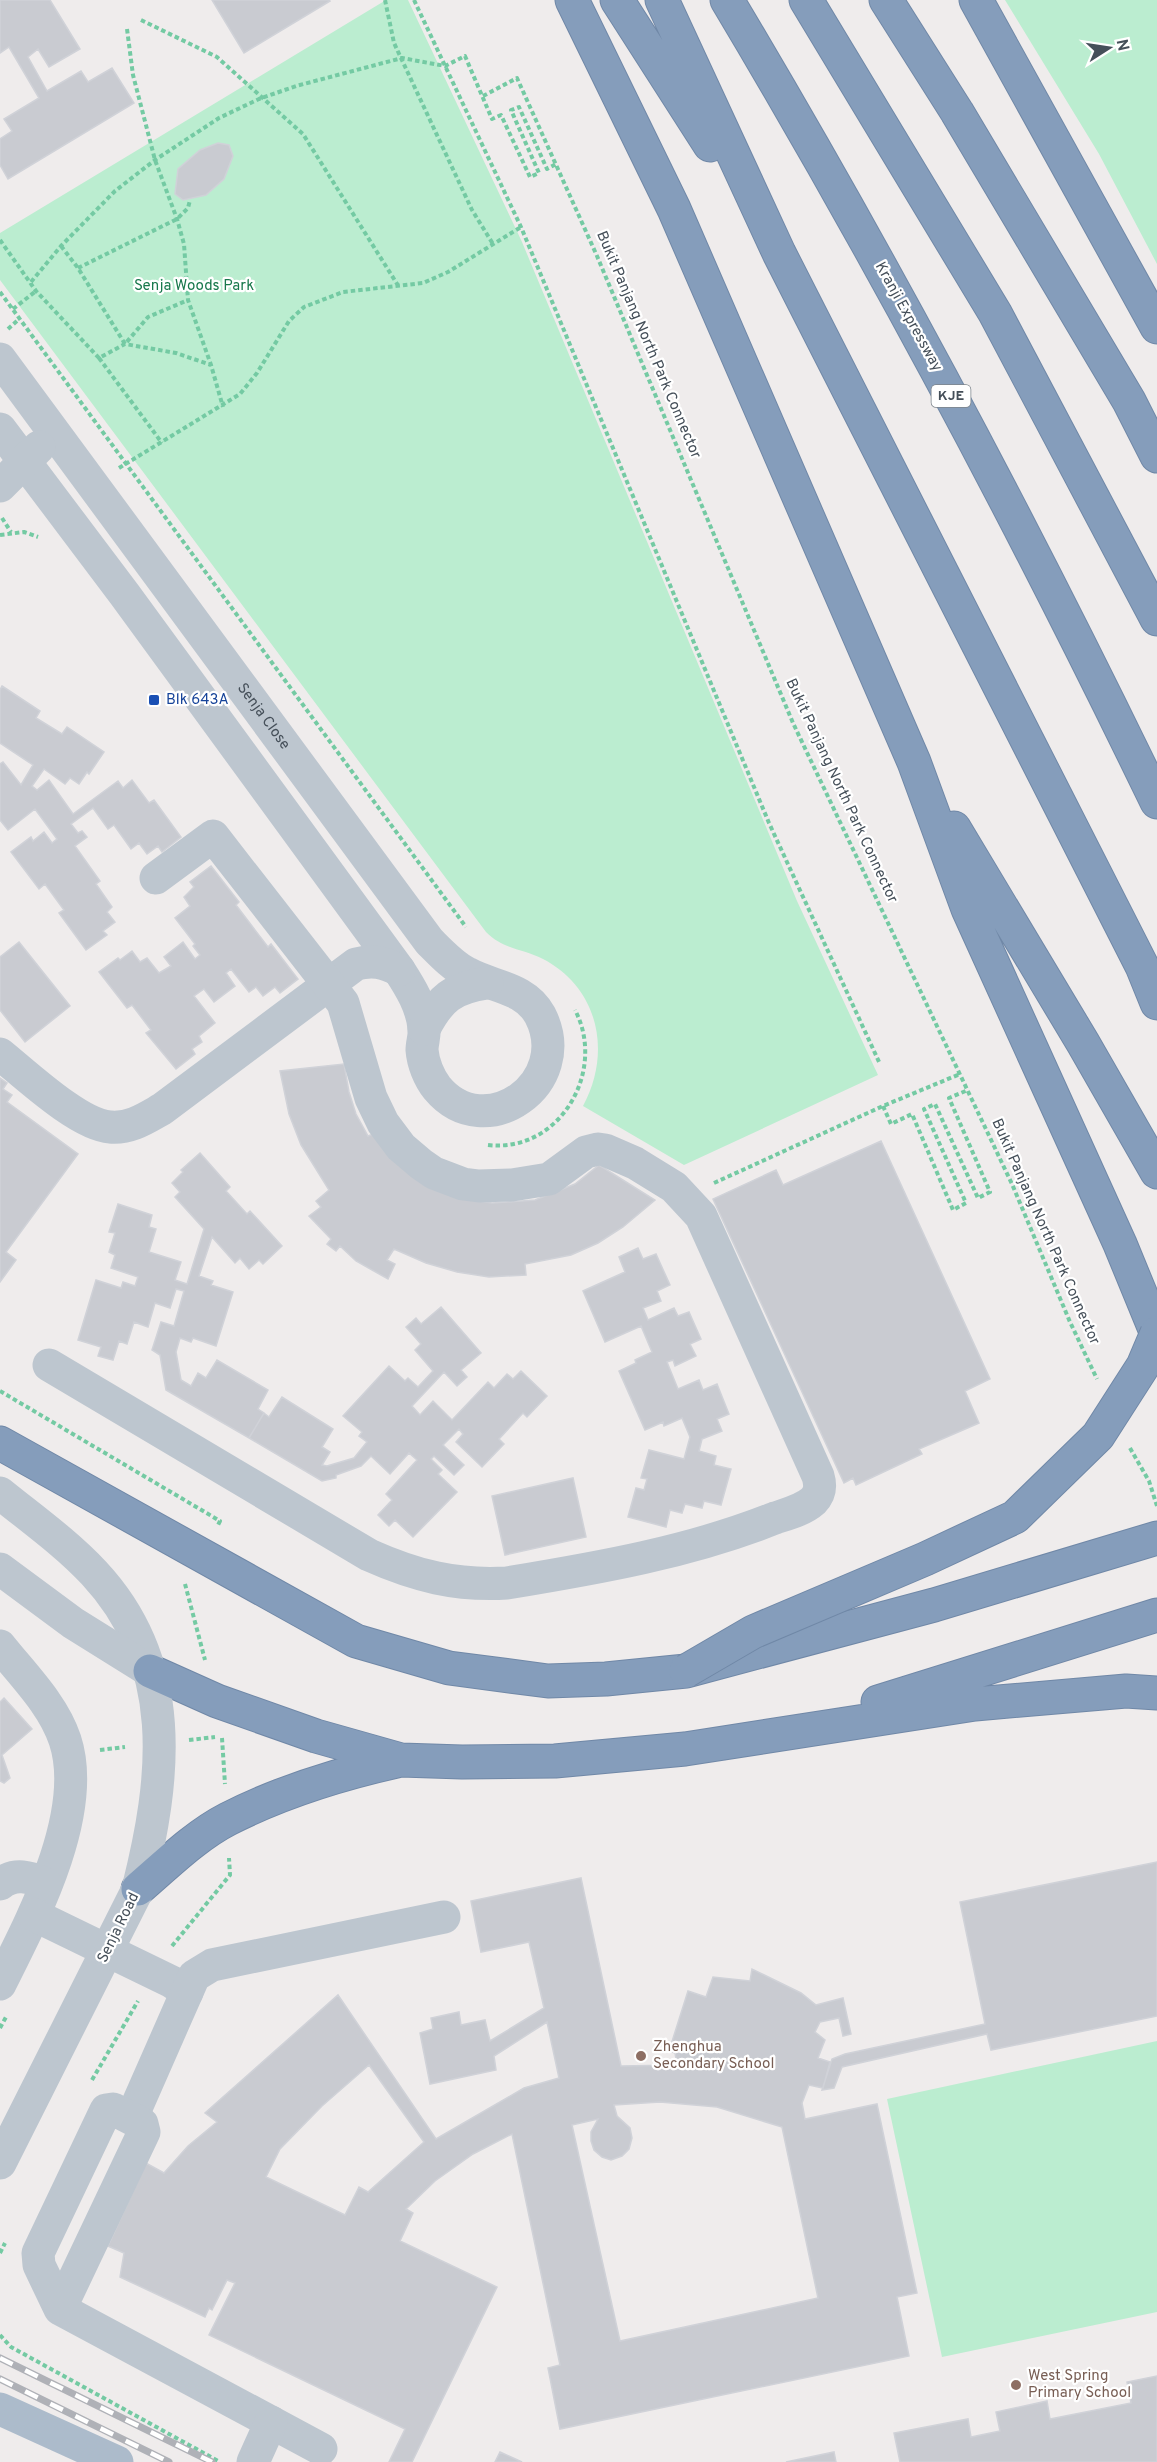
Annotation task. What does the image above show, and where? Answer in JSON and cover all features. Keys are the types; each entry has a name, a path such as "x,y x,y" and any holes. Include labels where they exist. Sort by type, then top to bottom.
{"highway":[{"path":"572,0 674,209 914,762 968,909 1120,1244 1157,1334 1143,1366 1098,1436 1015,1517 925,1559 753,1632 686,1671"},
{"path":"617,0 779,253"},
{"path":"662,0 779,253 1142,966 1157,1002"},
{"name":"Kranji Expressway","path":"727,0 912,321 1092,668 1157,802"},
{"path":"806,0 995,313 1157,619"},
{"path":"886,0 957,112 1129,400 1157,456"},
{"path":"976,0 1157,327"},
{"path":"914,762 1157,1172"},
{"path":"0,1443 356,1641 448,1668 548,1681 606,1679 686,1671 934,1605 1157,1538"},
{"path":"770,1737 1152,1618"},
{"path":"150,1671 217,1701 315,1736 401,1760"},
{"path":"138,1889 188,1847 227,1820 345,1772 401,1760 555,1761 685,1749 975,1704 1126,1691 1157,1693"}],"main road":[{"path":"0,2409 117,2462"}],"street":[{"name":"Senja Close","path":"0,359 11,401 55,433 429,941 464,972 487,983 508,987 526,998 540,1014 547,1033 548,1054 542,1074 530,1092 513,1104 494,1110 472,1109 453,1102 437,1088 427,1070 422,1050 424,1029 412,991 399,970 125,595 0,429"},
{"path":"0,486 55,433"},
{"path":"49,1365 369,1555 406,1572 448,1581 488,1584 507,1582 693,1546 744,1531 806,1506 815,1498 820,1485 818,1476 701,1216 674,1187 635,1163 598,1149 586,1152 556,1176 530,1183 479,1186 464,1184 434,1173 401,1147 383,1123 363,1078 345,1008 213,836 156,878"},
{"path":"357,964 363,934 362,919"},
{"path":"0,1054 82,1118 110,1127 131,1125 162,1109 357,964 380,962 399,970"},
{"path":"424,1029 434,1010 448,995 467,986 487,983"},
{"name":"Senja Road","path":"0,1493 71,1550 96,1575 118,1603 133,1629 150,1671 160,1722 156,1805 138,1889 0,2163"},
{"path":"0,1569 73,1623 150,1671"},
{"path":"0,1646 49,1708 66,1742 70,1784 64,1834 34,1915 10,1937 0,1984"},
{"path":"0,1884 9,1878 24,1876 46,1884"},
{"path":"34,1915 172,1982 187,1992"},
{"path":"132,2118 194,1976 212,1965 444,1917"},
{"path":"60,2309 144,2132 142,2124 113,2109 106,2110 38,2253 39,2265 60,2309 321,2449"},
{"path":"253,2462 271,2422"}],"path":[{"path":"385,0 394,43 472,210 493,244"},
{"path":"414,0 521,226 769,823 880,1064"},
{"path":"141,20 217,57 303,135 399,286"},
{"path":"127,29 133,75 155,160 184,244 188,300 223,407"},
{"path":"31,282 61,246 115,191 155,160 219,118 262,98 296,86 402,58 445,66 465,56 492,119 501,114 530,177 539,173 511,110 519,107 547,169 556,164"},
{"name":"Bukit Panjang North Park Connector","path":"483,96 517,78 706,512 793,723 1012,1184 1070,1322 1101,1387"},
{"path":"78,268 177,219 188,208 190,200"},
{"path":"126,461 162,443 223,407 240,394 257,373 289,321 304,307 344,292 423,283 448,272 521,226"},
{"path":"0,240 36,291 99,358 162,443"},
{"path":"61,246 78,268 124,344 176,353 211,365"},
{"path":"13,310 36,291"},
{"path":"0,292 471,934"},
{"path":"99,358 124,344 148,317 188,300"},
{"path":"0,515 11,532"},
{"path":"0,535 24,532 41,539"},
{"path":"481,1143 507,1145 540,1133 560,1117 573,1100 581,1085 586,1053 585,1036 573,1005"},
{"path":"684,1197 883,1106 960,1074"},
{"path":"883,1106 891,1124 912,1114 953,1210 966,1203 924,1109 935,1104 978,1198 990,1192 949,1098 968,1090"},
{"path":"0,1391 220,1521 184,1586 217,1701"},
{"path":"1127,1442 1149,1481 1157,1507"},
{"path":"88,2089 153,1974 177,1938 230,1875"},
{"path":"0,2253 5,2243"},
{"path":"0,2335 11,2347 219,2462"}],"green space":[{"name":"Senja Woods Park","path":"386,0 408,0 522,242 797,901 878,1075 684,1165 583,1106 592,1086 597,1065 598,1044 595,1024 588,1004 577,987 562,971 543,959 506,946 486,932 0,280 0,233"},
{"path":"1005,0 1157,0 1157,264 1099,154"},
{"path":"1157,2041 1157,2312 942,2357 887,2099"}],"building":[{"path":"0,0 50,0 80,49 49,67 38,49 28,57 47,91 81,71 88,82 112,68 134,103 8,179 0,165 0,139 12,131 4,119 39,98 9,47 0,53"},
{"path":"212,0 329,0 330,1 244,53"},
{"path":"218,143 229,145 233,156 224,179 206,195 183,200 175,194 178,169 200,150"},
{"path":"2,686 40,711 36,718 62,734 67,727 104,752 79,784 70,778 65,784 44,769 32,786 37,790 49,780 73,814 118,781 123,788 132,780 149,803 154,800 181,837 162,852 158,846 147,854 139,843 131,849 114,825 108,829 93,808 71,824 78,833 82,831 87,837 75,846 100,881 96,884 112,907 107,912 115,922 103,931 107,935 86,950 59,913 64,910 45,884 39,889 11,852 31,837 33,841 44,832 52,843 57,839 35,809 8,830 0,820 0,764 3,762 21,785 33,765 0,743 0,690"},
{"path":"211,866 239,902 236,905 268,947 271,944 298,979 280,993 275,987 263,996 256,987 249,992 231,969 226,973 235,986 214,1002 204,989 194,996 215,1023 199,1036 202,1042 192,1049 195,1054 176,1069 146,1033 151,1030 132,1005 127,1008 99,972 132,951 140,962 147,958 159,973 171,966 164,957 183,942 195,959 200,955 193,946 195,944 175,918 190,906 184,897 194,887 190,882"},
{"path":"19,942 70,1006 25,1042 0,1010 0,957"},
{"path":"344,1064 356,1114 368,1136 373,1134 473,1200 492,1203 535,1200 575,1184 599,1165 655,1200 623,1227 598,1243 571,1255 525,1264 526,1275 489,1277 457,1272 426,1263 394,1249 387,1260 395,1264 388,1279 356,1261 340,1246 336,1251 327,1244 331,1239 309,1216 321,1207 316,1201 329,1190 301,1145 289,1114 280,1071"},
{"path":"0,1078 7,1083 3,1089 12,1095 7,1102 78,1154 6,1252 16,1260 0,1282"},
{"path":"881,1141 990,1379 965,1391 979,1423 919,1449 922,1454 856,1485 853,1478 844,1483 713,1199 776,1170 783,1185"},
{"path":"200,1153 230,1187 226,1191 247,1214 250,1211 282,1246 263,1264 259,1260 249,1269 240,1258 235,1263 212,1237 199,1276 213,1281 211,1285 233,1292 216,1346 193,1338 191,1342 180,1338 176,1352 181,1380 191,1386 198,1373 206,1378 217,1360 268,1390 258,1409 264,1413 249,1438 166,1390 160,1355 152,1350 161,1322 174,1326 184,1291 176,1289 170,1308 155,1303 148,1327 134,1322 127,1344 119,1341 113,1360 98,1356 101,1347 78,1340 96,1280 121,1288 123,1282 135,1286 138,1277 111,1268 115,1255 109,1252 115,1233 109,1232 118,1204 152,1215 149,1227 156,1229 149,1252 181,1262 175,1280 187,1284 204,1229 175,1197 180,1192 172,1183 183,1172 181,1170"},
{"path":"638,1248 643,1259 656,1254 670,1285 657,1291 661,1301 643,1308 648,1320 674,1308 678,1316 689,1312 701,1339 690,1344 696,1356 675,1366 673,1360 667,1362 678,1389 699,1380 703,1390 717,1384 729,1414 717,1419 722,1431 702,1439 699,1451 716,1456 714,1465 731,1469 721,1505 704,1501 702,1508 685,1504 682,1513 670,1510 666,1527 628,1517 636,1488 644,1490 647,1479 641,1478 649,1450 684,1459 690,1437 682,1418 664,1426 663,1422 645,1430 619,1371 652,1352 641,1326 605,1342 583,1291 625,1272 619,1257"},
{"path":"441,1307 481,1353 461,1370 467,1377 457,1386 444,1372 412,1406 420,1415 433,1401 452,1420 488,1382 494,1388 507,1374 513,1379 521,1371 547,1396 527,1417 523,1413 499,1439 504,1444 482,1467 456,1442 463,1434 459,1429 443,1445 464,1465 454,1475 434,1456 431,1459 442,1470 438,1474 457,1492 413,1537 395,1520 389,1526 378,1515 392,1500 386,1494 417,1460 409,1453 390,1474 371,1456 361,1466 336,1475 336,1478 322,1481 249,1438 264,1413 269,1417 282,1397 333,1429 322,1447 330,1452 322,1465 327,1466 354,1458 367,1442 359,1436 362,1432 343,1416 389,1366 405,1381 408,1378 418,1387 433,1371 415,1350 421,1344 406,1327 416,1318 421,1324"},
{"path":"573,1478 586,1537 505,1555 492,1496"},
{"path":"4,1698 32,1729 2,1755 10,1778 4,1783 0,1781 0,1702"},
{"path":"1157,1862 1157,2016 991,2050 987,2034 842,2067 834,2088 822,2090 832,2059 845,2054 985,2024 960,1902"},
{"path":"581,1878 621,2066 677,2065 675,2053 669,2051 688,1991 706,1997 713,1977 750,1981 752,1969 801,1993 816,2005 843,1998 851,2034 843,2036 839,2018 820,2022 815,2032 825,2040 818,2058 830,2062 823,2088 809,2085 802,2103 805,2119 877,2104 917,2293 897,2297 909,2356 560,2429 548,2368 560,2365 512,2134 473,2154 435,2181 406,2209 413,2213 400,2241 497,2287 412,2462 389,2462 405,2429 209,2335 235,2283 227,2280 212,2310 209,2308 205,2317 120,2277 124,2253 108,2246 146,2163 164,2173 188,2146 217,2122 205,2113 338,1995 436,2139 524,2088 559,2078 547,2022 494,2056 496,2070 430,2084 420,2033 433,2029 431,2018 459,2012 461,2025 485,2020 490,2041 544,2008 529,1942 481,1952 471,1901","holes":["369,2065 424,2142 368,2192 359,2187 345,2215 266,2177 280,2149 322,2106","660,2102 717,2107 782,2127 818,2298 620,2341 572,2125 598,2119 591,2132 591,2141 594,2150 602,2157 611,2160 622,2156 629,2149 632,2138 630,2128 617,2116 614,2105"]},
{"path":"1157,2376 1157,2462 900,2462 894,2433 968,2419 971,2437 1000,2431 996,2412 1047,2401 1050,2419 1131,2403 1127,2382"},
{"path":"500,2452 522,2462 495,2462"},
{"path":"834,2452 836,2462 786,2462"}],"railway":[{"path":"0,2358 212,2462"},
{"path":"0,2379 169,2462"}],"place":[{"name":"Blk 643A","path":"154,700"},
{"name":"Zhenghua Secondary School","path":"641,2056"},
{"name":"West Spring Primary School","path":"1016,2385"}]}
